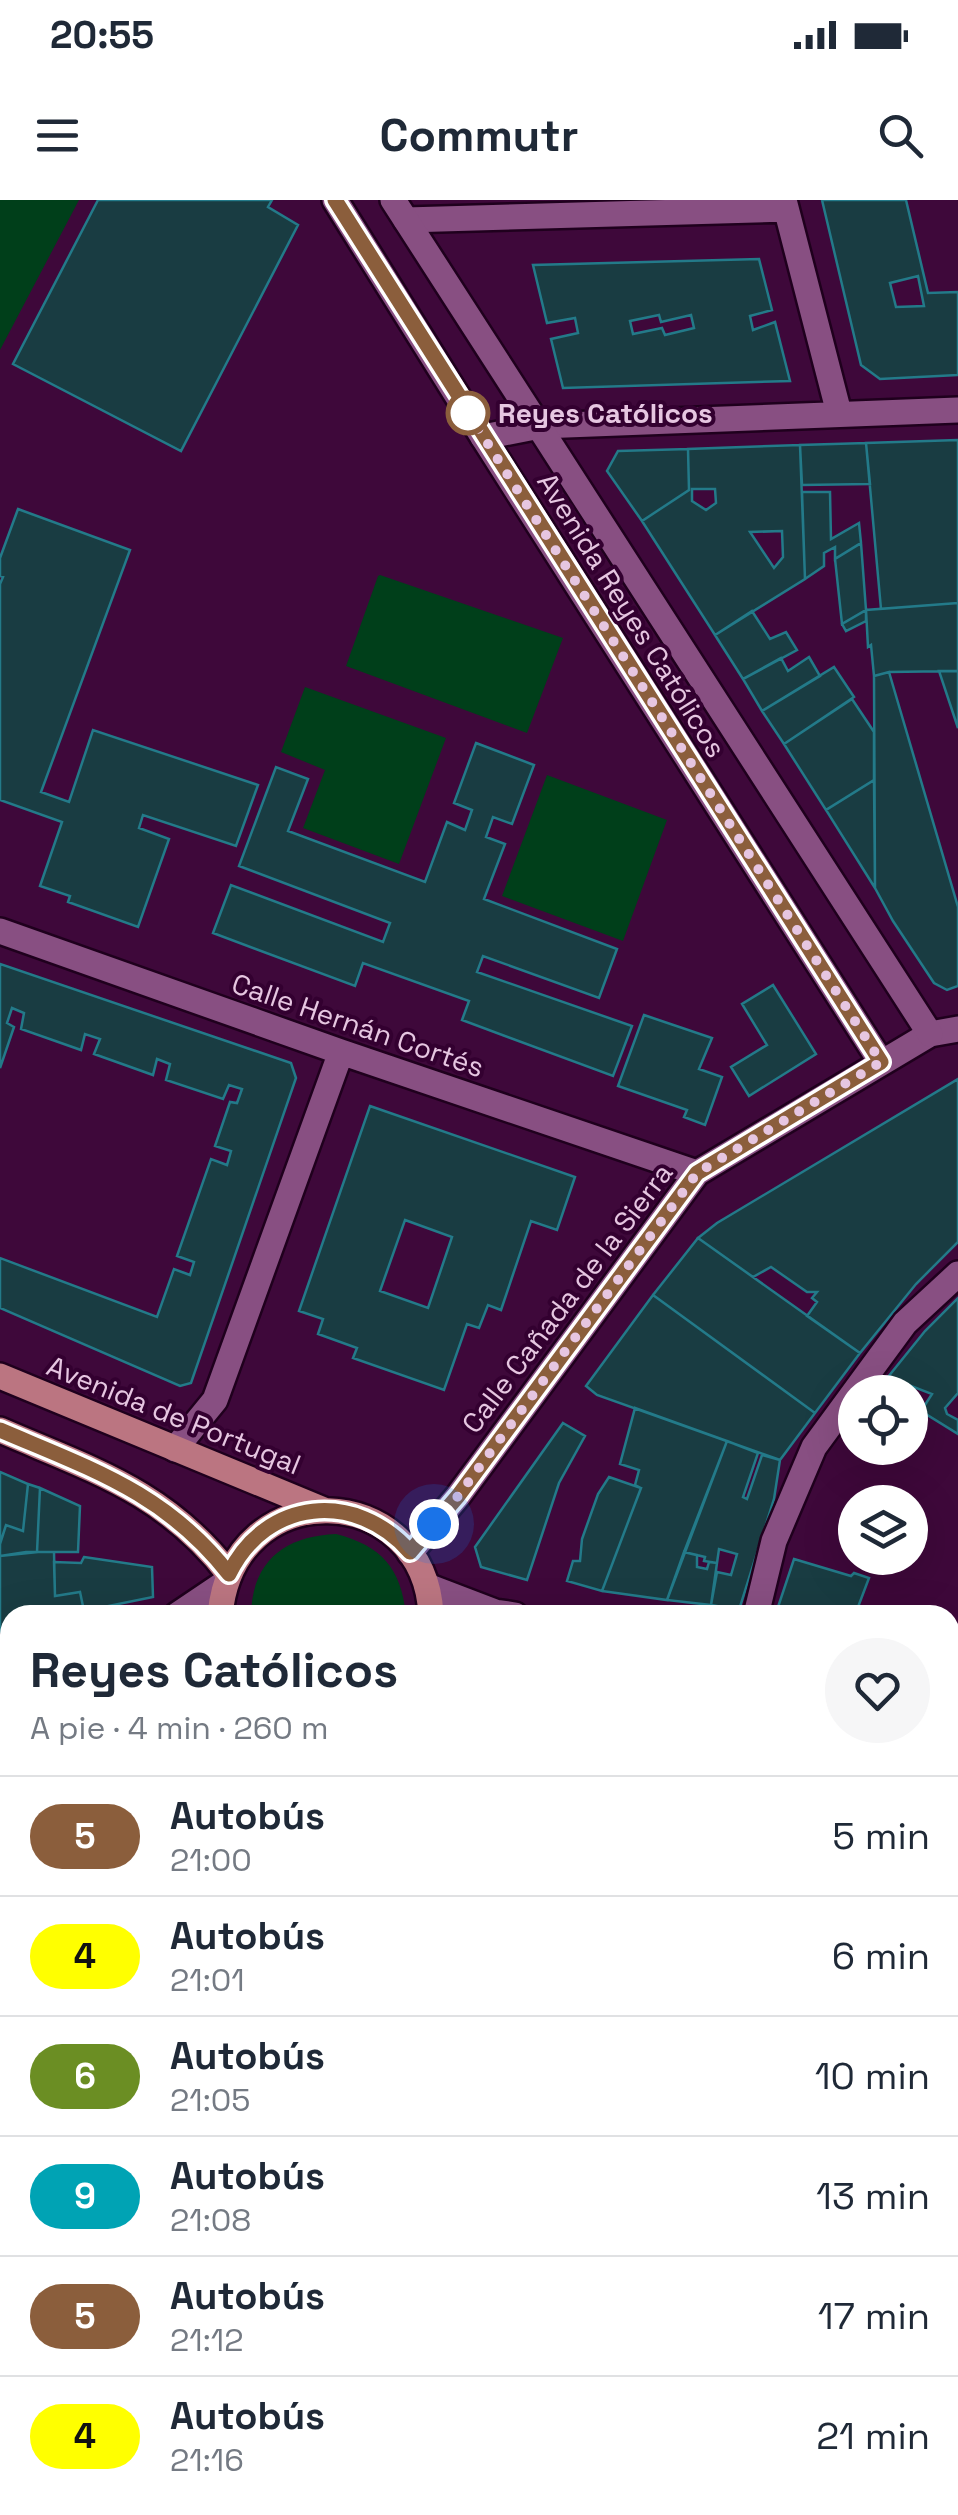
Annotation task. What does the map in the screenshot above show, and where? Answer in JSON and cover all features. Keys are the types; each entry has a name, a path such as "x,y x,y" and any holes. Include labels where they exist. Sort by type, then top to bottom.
{"main road":[{"name":"Avenida de Portugal","path":"0,1376 324,1510 368,1519 410,1552"},
{"path":"0,1430 142,1494 191,1531 227,1578"},
{"path":"222,1605 227,1578 247,1545 267,1528 298,1514 324,1510"},
{"path":"410,1552 426,1586 429,1605"}],"street":[{"name":"Avenida Reyes Católicos","path":"335,200 881,1062"},
{"path":"400,210 785,204 839,412"},
{"name":"Avenida Reyes Católicos","path":"400,210 540,426 950,1033"},
{"path":"483,437 540,426 958,410"},
{"name":"Calle Hernán Cortés","path":"0,931 697,1173"},
{"name":"Calle Cañada de la Sierra","path":"410,1552 458,1496 697,1173 881,1062 950,1033"},
{"path":"176,1449 215,1400 341,1052"},
{"path":"758,1605 774,1540 814,1447 905,1324 958,1274"},
{"path":"190,1605 227,1578"},
{"path":"426,1586 476,1605"}],"green space":[{"path":"0,200 79,200 0,350"},
{"path":"380,575 563,638 527,733 346,666"},
{"path":"305,687 446,738 399,864 303,828 325,770 281,752"},
{"path":"547,775 667,820 623,941 502,896"},
{"path":"336,1534 377,1553 394,1572 404,1605 252,1605 258,1580 275,1555 287,1546"}],"building":[{"path":"98,200 272,200 268,207 298,225 181,451 13,364"},
{"path":"822,200 906,200 928,293 958,292 958,375 880,379 861,365","holes":["918,276 924,306 896,307 890,283"]},
{"path":"759,259 772,310 750,316 753,330 775,322 790,381 563,388 551,339 578,333 575,318 547,323 533,265","holes":["659,315 661,322 691,315 694,328 665,335 662,328 633,334 630,321"]},
{"path":"958,440 958,603 881,609 866,443"},
{"path":"866,443 870,484 802,485 800,445"},
{"path":"800,445 805,579 715,635 642,521 689,490 688,449","holes":["692,489 715,489 716,503 706,510 692,501","782,531 783,557 774,568 750,532"]},
{"path":"688,449 689,490 642,521 607,471 618,451"},
{"path":"802,492 830,492 831,539 859,523 861,543 835,559 835,547 824,553 824,566 805,579"},
{"path":"18,509 130,550 41,792 69,802 93,730 258,785 236,846 143,815 139,828 169,839 138,927 68,902 70,896 40,886 62,822 0,800 0,558"},
{"path":"861,543 866,610 842,624 835,559"},
{"path":"958,603 958,671 889,672 874,676 866,610"},
{"path":"866,610 866,621 846,631 842,624"},
{"path":"752,611 770,639 786,632 797,650 743,679 715,635"},
{"path":"809,657 820,676 762,711 743,679 781,658 788,671"},
{"path":"834,667 854,697 784,744 762,711"},
{"path":"939,671 958,671 958,728"},
{"path":"889,672 958,907 958,986 947,990 934,983 875,888 874,676"},
{"path":"852,699 874,732 874,780 826,810 784,744"},
{"path":"476,743 534,765 512,824 493,817 486,837 505,844 484,899 617,949 599,998 483,956 477,972 632,1026 613,1076 462,1020 469,1001 363,963 355,986 213,933 231,885 383,942 390,923 239,866 276,767 308,779 288,831 425,882 447,822 465,830 472,810 454,803"},
{"path":"874,780 875,888 826,810"},
{"path":"0,964 291,1063 296,1078 191,1383 180,1386 0,1308 0,1258 157,1317 174,1269 190,1275 194,1262 177,1256 211,1159 227,1165 231,1151 215,1146 230,1102 237,1103 242,1089 229,1085 223,1099 166,1080 170,1064 157,1059 153,1075 94,1054 100,1039 85,1034 81,1050 21,1029 24,1013 12,1008 7,1023 14,1027 0,1068"},
{"path":"773,985 816,1054 749,1096 731,1067 767,1045 742,1004"},
{"path":"644,1015 712,1038 699,1069 722,1077 705,1125 684,1117 687,1110 618,1086"},
{"path":"958,1079 958,1242 916,1284 860,1353 807,1316 817,1302 812,1298 817,1292 807,1292 771,1267 753,1277 698,1238 717,1223"},
{"path":"370,1106 575,1177 557,1230 531,1221 501,1310 488,1305 479,1328 467,1324 444,1390 353,1358 357,1348 318,1334 323,1319 299,1311","holes":["405,1220 452,1237 428,1308 380,1291"]},
{"path":"698,1238 860,1353 844,1375 838,1375 838,1382 815,1413 653,1295"},
{"path":"653,1295 815,1413 780,1460 597,1395 586,1386"},
{"path":"958,1298 958,1393 945,1408 947,1414 958,1420 958,1434 928,1415 932,1394 928,1392 928,1375 890,1375"},
{"path":"635,1408 727,1441 667,1600 602,1591 641,1488 635,1485 639,1470 620,1464"},
{"path":"563,1423 585,1436 559,1483 527,1580 481,1567 475,1547"},
{"path":"727,1441 758,1453 743,1497 747,1499 762,1455 780,1460 774,1499 741,1605 711,1605 717,1572 731,1575 737,1554 719,1549 717,1563 684,1552"},
{"path":"0,1472 28,1484 23,1531 6,1525 0,1544"},
{"path":"609,1477 641,1488 602,1591 567,1581 573,1561 580,1561 582,1539 598,1494"},
{"path":"28,1484 40,1488 37,1552 0,1556 6,1525 23,1531"},
{"path":"40,1488 80,1506 78,1552 37,1552"},
{"path":"54,1552 55,1596 80,1592 83,1605 0,1605 0,1556"},
{"path":"684,1552 697,1555 697,1567 707,1569 709,1562 717,1563 711,1605 667,1600"},
{"path":"84,1557 152,1567 153,1597 114,1605 83,1605 80,1592 55,1596 54,1562 81,1563"},
{"path":"794,1559 838,1575 869,1578 859,1605 779,1605"}],"bus line":[{"name":"5","path":"0,1430 142,1494 191,1531 229,1574 247,1545 267,1528 290,1516 315,1511 339,1511 368,1519 410,1552 458,1496 697,1173 881,1062 335,200"}],"place":[{"name":"Reyes Católicos","path":"468,413"}],"route":[{"path":"434,1524 697,1173 881,1062 462,403 468,413"}]}
